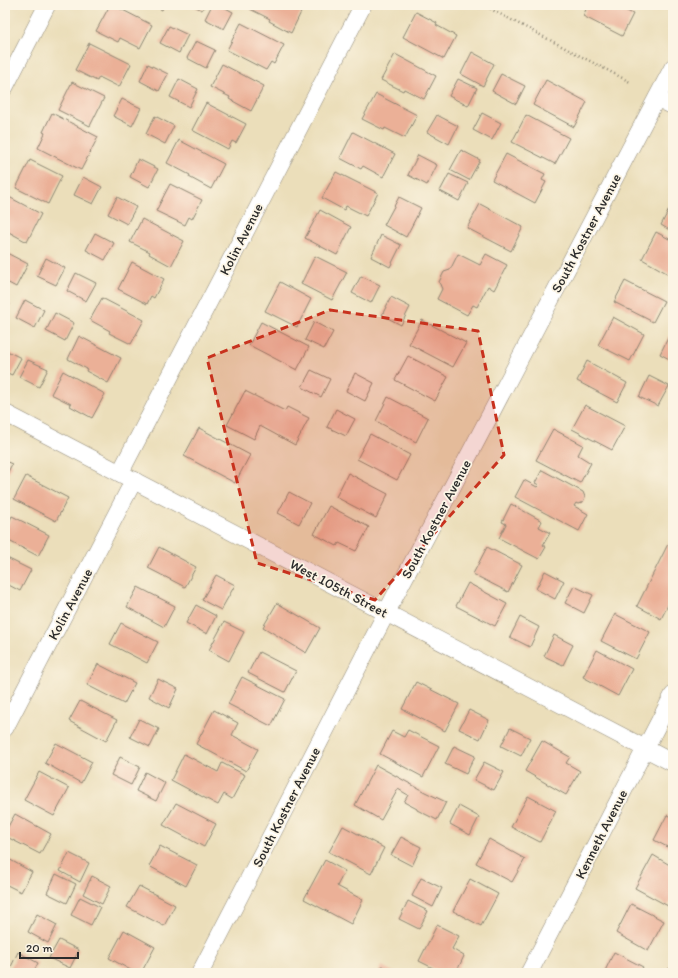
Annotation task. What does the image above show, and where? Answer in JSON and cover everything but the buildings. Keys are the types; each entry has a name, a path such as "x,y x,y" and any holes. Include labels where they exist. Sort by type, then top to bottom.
{"street":[{"path":"5,87 47,5"},
{"name":"Kolin Avenue","path":"5,728 127,477 363,5"},
{"name":"South Kostner Avenue","path":"200,973 673,67"},
{"path":"657,98 673,106"},
{"name":"West 105th Street","path":"5,412 673,763"},
{"name":"Kenneth Avenue","path":"529,973 673,695"}],"path":[{"path":"483,5 630,82"}],"highlighted area":[{"path":"330,310 478,331 504,455 375,600 257,563 207,358"}]}
